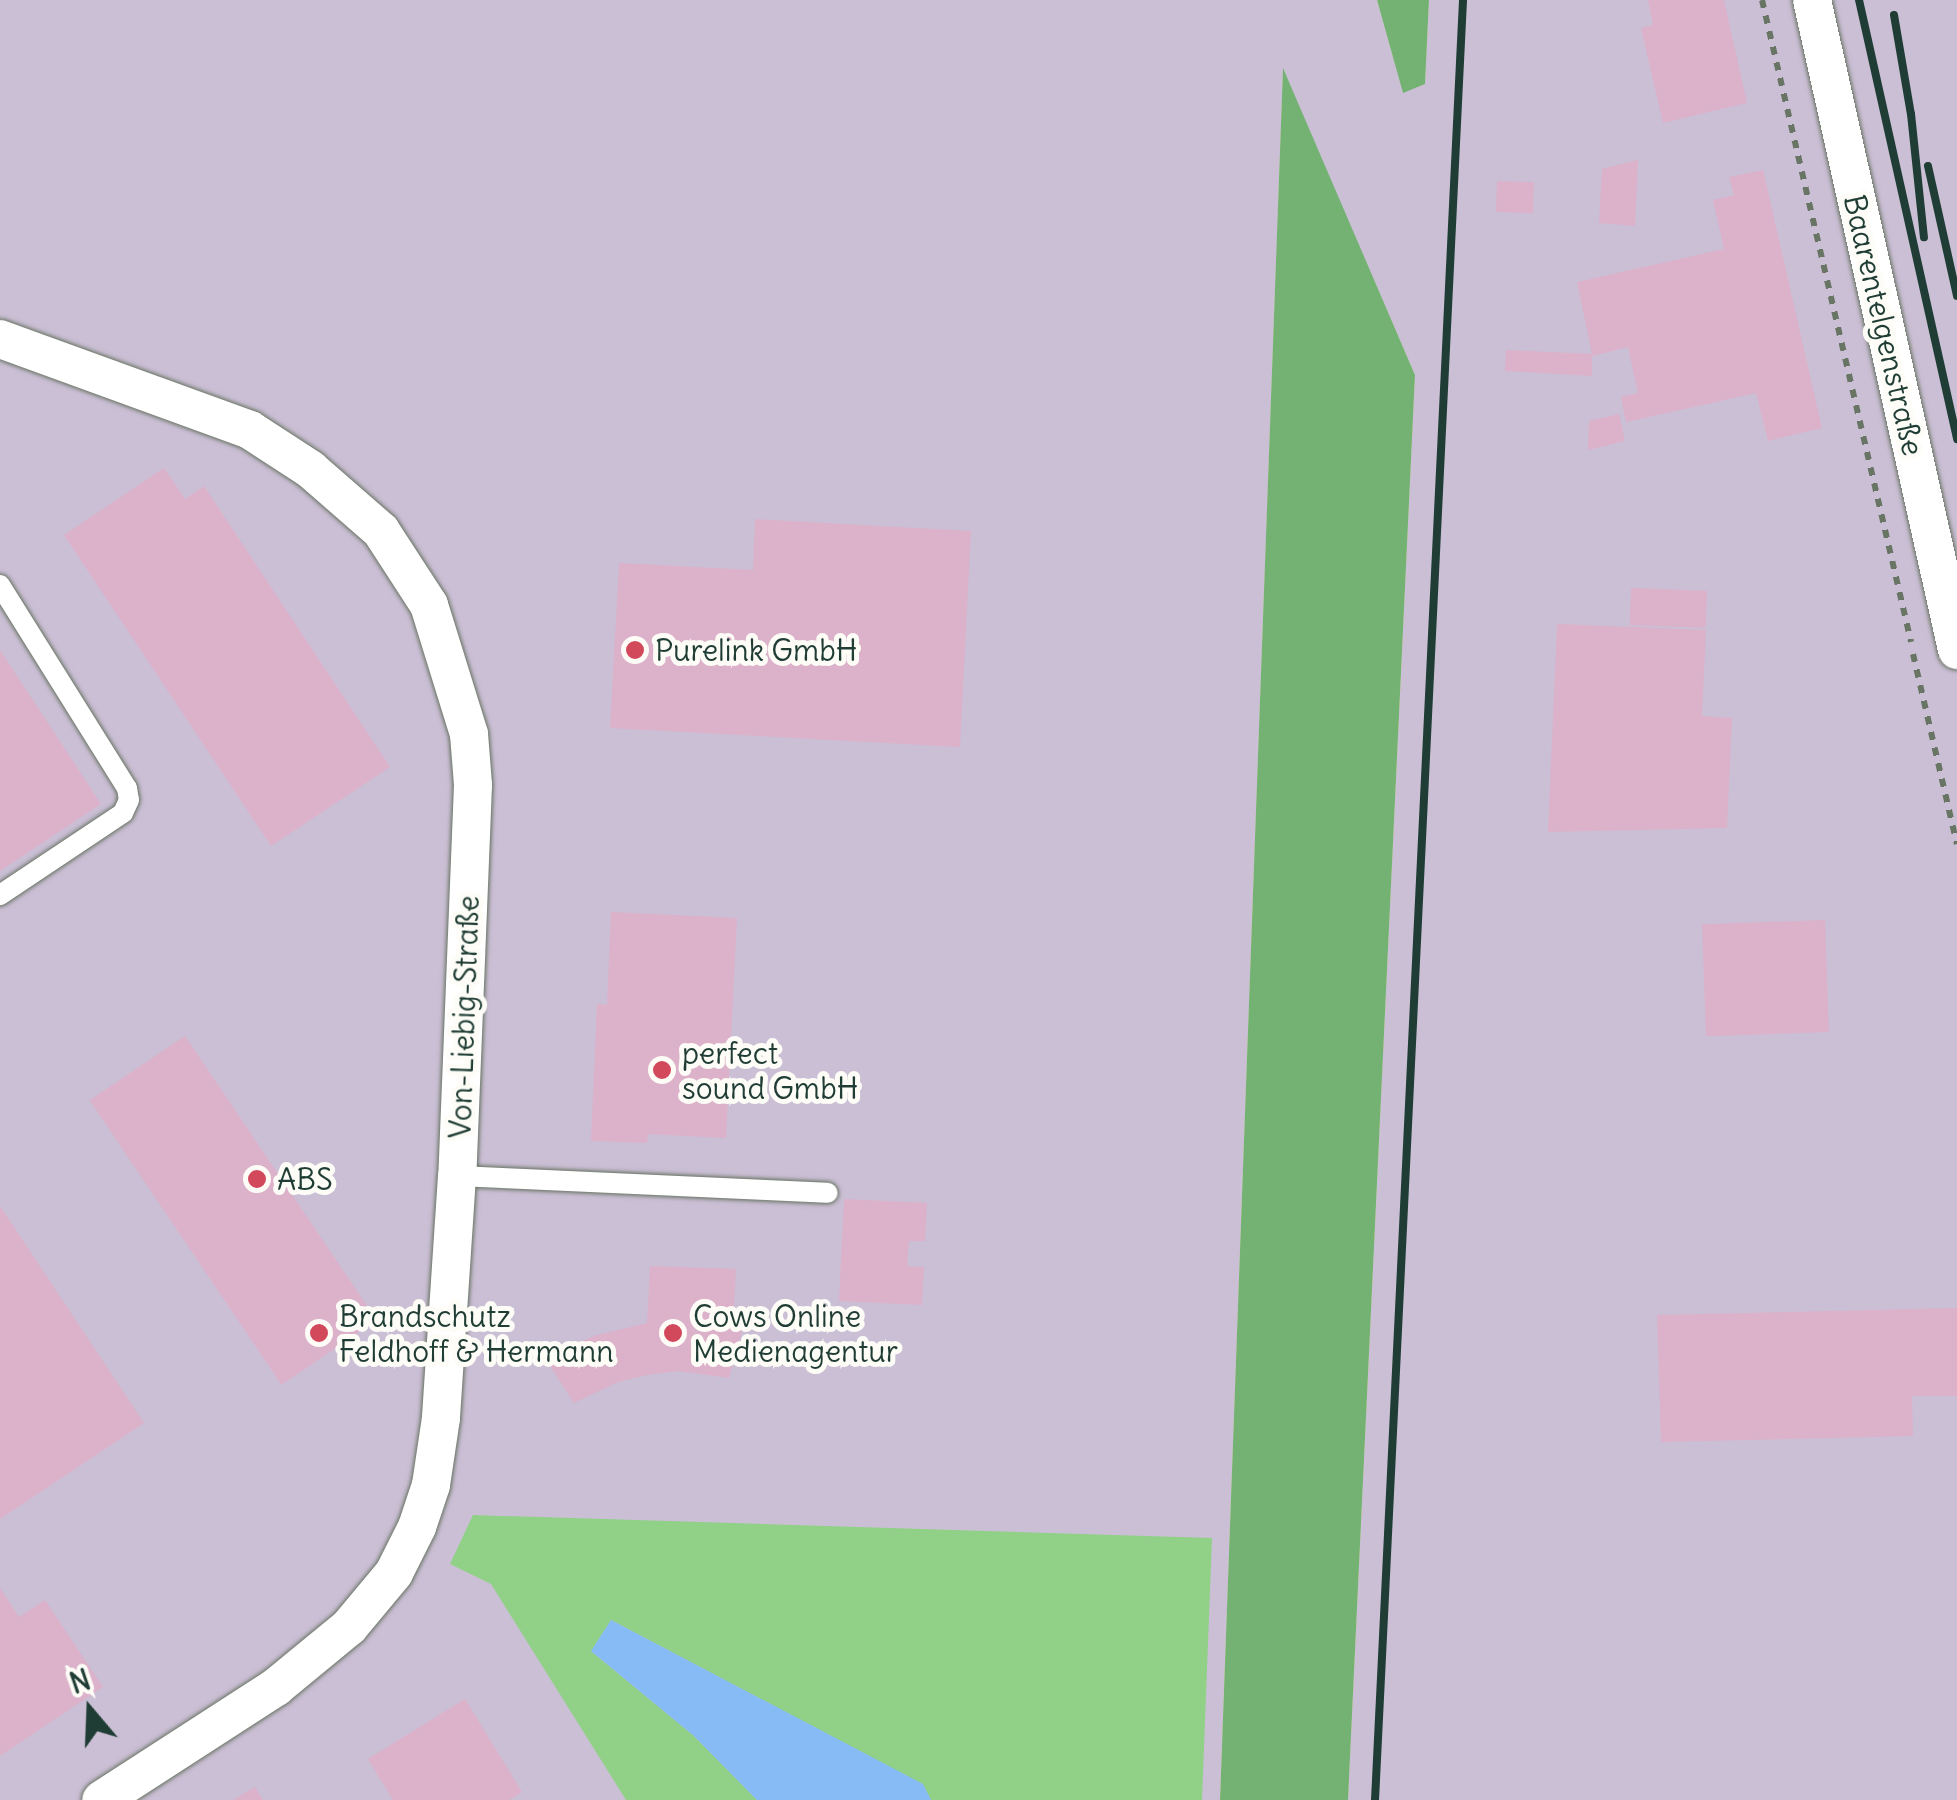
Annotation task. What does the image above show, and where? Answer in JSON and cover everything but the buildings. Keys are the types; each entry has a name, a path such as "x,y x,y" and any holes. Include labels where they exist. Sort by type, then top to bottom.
{"street":[{"name":"Baarentelgenstraße","path":"1812,0 1957,650"},
{"name":"Von-Liebig-Straße","path":"0,339 250,430 310,469 380,531 429,605 470,734 474,785 457,1176 441,1418 431,1484 394,1573 349,1627 276,1687 101,1800"}],"lane":[{"path":"0,586 127,788 129,800 124,813 0,894"},
{"path":"457,1176 828,1193"}],"path":[{"path":"1762,0 1957,844"}],"shaded area":[{"path":"0,0 1377,0 1403,92 1425,84 1429,0 1957,0 1957,1800 1348,1800 1415,375 1283,71 1220,1800 0,1800"}],"green space":[{"path":"1377,0 1429,0 1425,84 1403,93"},
{"path":"1283,68 1415,375 1348,1800 1220,1800"},
{"path":"473,1515 1212,1538 1202,1800 931,1800 922,1784 611,1620 592,1652 694,1736 757,1800 626,1800 491,1584 450,1564"}],"water":[{"path":"611,1620 923,1784 931,1800 757,1800 694,1736 591,1651"}],"railway":[{"path":"1375,1800 1463,0"},
{"path":"1859,0 1957,439"},
{"path":"1894,15 1911,114 1924,237"},
{"path":"1928,166 1957,296"}],"place":[{"name":"Purelink GmbH","path":"635,650"},
{"name":"perfect sound GmbH","path":"662,1070"},
{"name":"ABS","path":"257,1179"},
{"name":"Brandschutz Feldhoff & Hermann","path":"319,1333"},
{"name":"Cows Online Medienagentur","path":"673,1333"}]}
